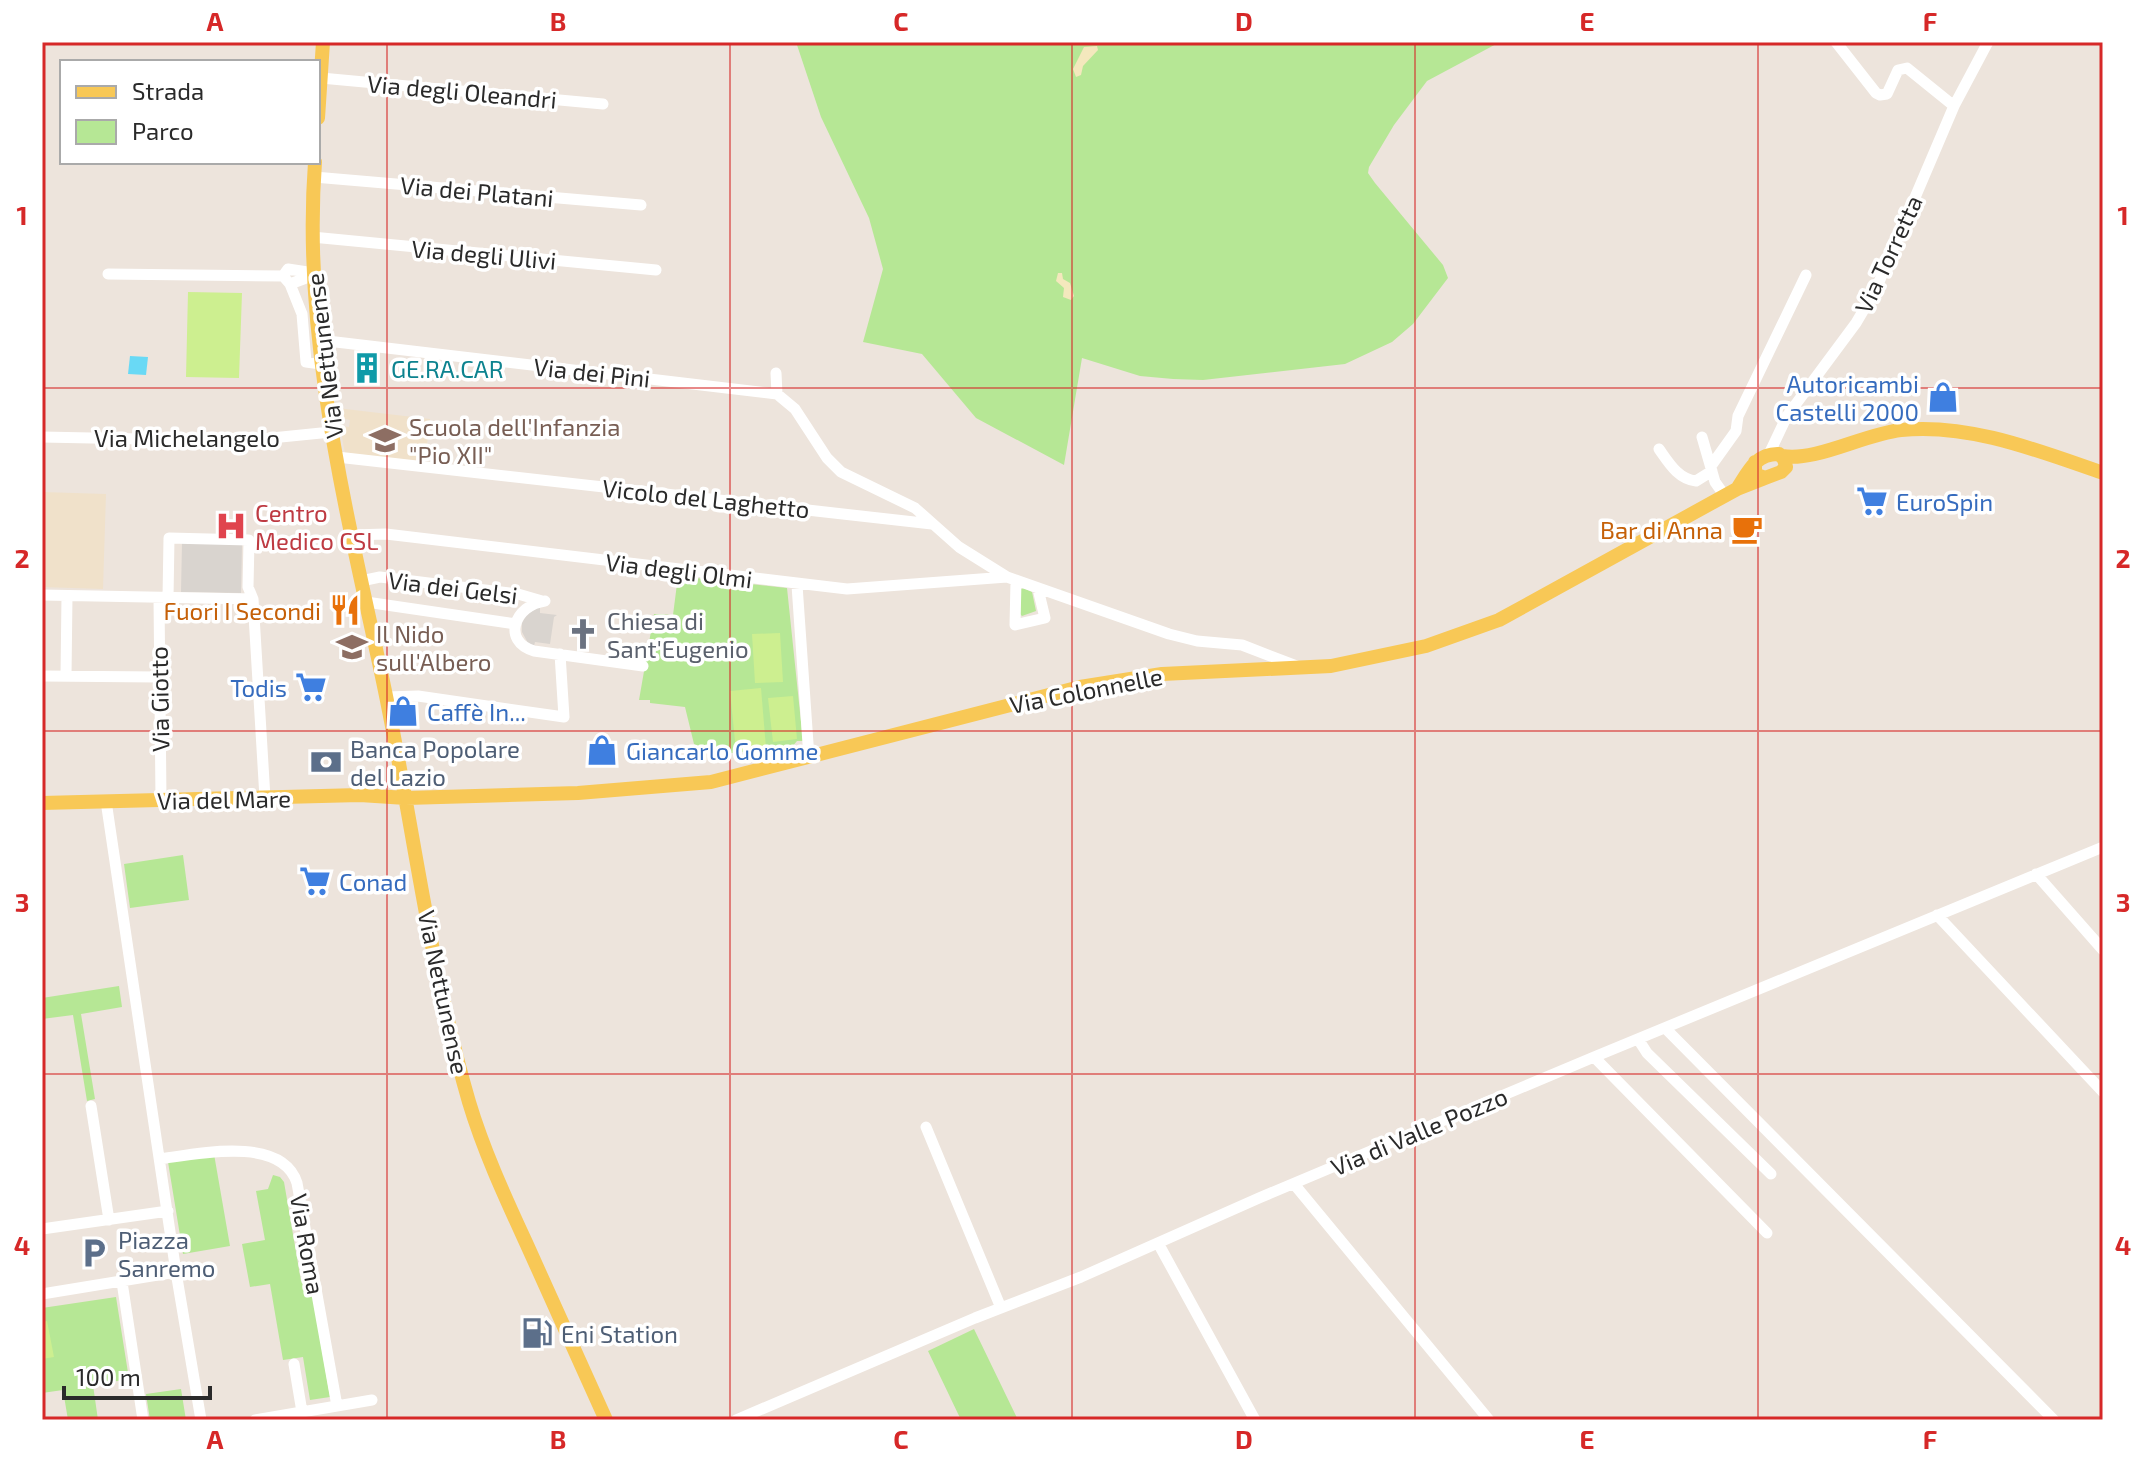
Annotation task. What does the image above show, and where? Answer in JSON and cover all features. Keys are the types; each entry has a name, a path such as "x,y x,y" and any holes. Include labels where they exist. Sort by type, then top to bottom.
{"main road":[{"path":"320,91 323,42"},
{"name":"Via Nettunense","path":"314,169 314,274 321,364 331,432 406,798 445,1008 477,1127 606,1420"},
{"name":"Via Colonnelle","path":"1731,492 1777,459 1886,433 1938,430 2003,441 2103,473"},
{"path":"1765,478 1755,474 1777,459"},
{"name":"Via Colonnelle","path":"406,798 578,793 711,782 1126,678 1171,673 1303,668 1356,662 1408,650 1485,626 1731,492 1781,472 1777,459"},
{"name":"Via del Mare","path":"42,803 367,795 406,798"}],"street":[{"path":"1836,42 1876,93 1887,94 1898,70 1907,68 1954,106"},
{"name":"Via Torretta","path":"1777,459 1787,416 1852,329 1876,289 1954,106 1988,42"},
{"name":"Via degli Oleandri","path":"321,78 603,104"},
{"name":"Via dei Platani","path":"314,169 641,205"},
{"name":"Via degli Ulivi","path":"312,237 656,270"},
{"path":"314,274 288,269 286,280 302,314 306,362 321,364"},
{"path":"108,274 286,280"},
{"path":"1659,449 1673,470 1687,480 1696,481 1711,468 1736,431 1738,416 1806,275"},
{"name":"Via dei Pini","path":"319,340 776,395"},
{"path":"776,373 776,395 804,422 827,458 841,472 910,505 959,547 1011,579 1169,634 1197,641 1249,647 1303,668"},
{"name":"Via Michelangelo","path":"42,437 241,441 331,432"},
{"path":"1702,437 1715,482 1731,492"},
{"name":"Vicolo del Laghetto","path":"337,457 933,524"},
{"name":"Via degli Olmi","path":"352,535 386,534 847,589 1011,579"},
{"name":"Via Giotto","path":"161,800 158,677 169,538 249,540 248,587 253,599"},
{"name":"Via dei Gelsi","path":"361,581 380,577 518,594 545,601 524,608 516,624"},
{"path":"1011,579 1015,625 1045,618 1038,589"},
{"path":"797,585 809,758"},
{"path":"42,595 253,599 265,798"},
{"path":"66,676 67,596"},
{"path":"366,602 516,624 517,637 524,647 643,666"},
{"path":"386,697 418,696 564,717 560,654"},
{"path":"42,676 158,677"},
{"path":"106,801 201,1420"},
{"name":"Via di Valle Pozzo","path":"736,1420 1594,1057 2103,847"},
{"path":"2036,874 2103,950"},
{"path":"1937,915 2103,1092"},
{"path":"1665,1028 2054,1420"},
{"path":"1638,1039 1647,1053 1771,1174"},
{"path":"1594,1057 1610,1077 1767,1233"},
{"path":"91,1106 109,1220"},
{"path":"926,1127 1001,1308"},
{"name":"Via Roma","path":"160,1159 243,1151 276,1159 293,1172 337,1406"},
{"path":"1294,1184 1489,1420"},
{"path":"42,1229 168,1211"},
{"path":"1158,1243 1255,1420"},
{"path":"42,1294 176,1272"},
{"path":"122,1282 143,1420"},
{"path":"294,1364 302,1412"},
{"path":"255,1420 372,1400"}],"shaded area":[{"name":"Scuola dell'Infanzia \"Pio XII\"","path":"337,408 430,419 425,462 345,453 340,426 349,427 350,420 339,418"},
{"path":"42,492 106,494 103,589 42,587"},
{"path":"182,543 242,544 241,593 181,592"},
{"path":"540,608 540,613 557,615 554,617 550,644 535,642 534,646 528,643 522,632 526,615"}],"green space":[{"path":"796,42 1500,42 1427,81 1394,125 1369,167 1368,173 1375,183 1443,265 1448,278 1413,324 1392,342 1345,364 1203,380 1140,376 1082,358 1064,465 976,418 922,354 863,342 883,269 869,218 821,117"},
{"path":"188,292 242,293 239,378 186,377"},
{"path":"678,576 787,588 803,741 797,741 792,747 712,755 694,744 685,707 639,700 654,614 673,615"},
{"path":"1021,589 1032,592 1036,611 1022,616"},
{"path":"780,633 783,682 755,683 752,634"},
{"path":"761,688 766,748 736,751 730,691"},
{"path":"793,696 797,739 773,742 768,698"},
{"path":"183,855 189,900 130,908 124,864"},
{"path":"119,986 122,1007 81,1014 95,1099 87,1101 73,1015 42,1019 42,998"},
{"path":"214,1154 230,1246 183,1254 168,1162"},
{"path":"273,1175 284,1182 301,1281 310,1280 330,1397 310,1400 303,1357 283,1360 270,1284 250,1287 242,1244 265,1240 256,1191 268,1189"},
{"path":"116,1297 129,1379 93,1385 98,1420 68,1420 63,1390 42,1393 42,1308"},
{"path":"47,1321 54,1357 42,1359 42,1322"},
{"path":"974,1329 1018,1420 961,1420 928,1351"},
{"path":"181,1389 186,1420 150,1420 146,1394"}],"sand":[{"path":"1097,46 1098,50 1083,66 1081,75 1076,77 1073,69 1084,47"},
{"path":"1058,273 1062,273 1063,279 1070,283 1074,296 1071,300 1063,297 1064,288 1056,281"}],"water":[{"path":"130,356 148,357 146,375 128,374"}],"place":[{"name":"GE.RA.CAR","path":"367,368"},
{"name":"Autoricambi Castelli 2000","path":"1943,397"},
{"name":"Scuola dell'Infanzia \"Pio XII\"","path":"385,440"},
{"name":"EuroSpin","path":"1872,501"},
{"name":"Centro Medico CSL","path":"231,526"},
{"name":"Bar di Anna","path":"1747,529"},
{"name":"Fuori I Secondi","path":"345,610"},
{"name":"Chiesa di Sant'Eugenio","path":"583,634"},
{"name":"Il Nido sull'Albero","path":"352,647"},
{"name":"Todis","path":"311,687"},
{"name":"Caffè In...","path":"403,711"},
{"name":"Giancarlo Gomme","path":"602,750"},
{"name":"Banca Popolare del Lazio","path":"326,762"},
{"name":"Conad","path":"315,881"},
{"name":"Piazza Sanremo","path":"94,1253"},
{"name":"Eni Station","path":"537,1333"}]}
